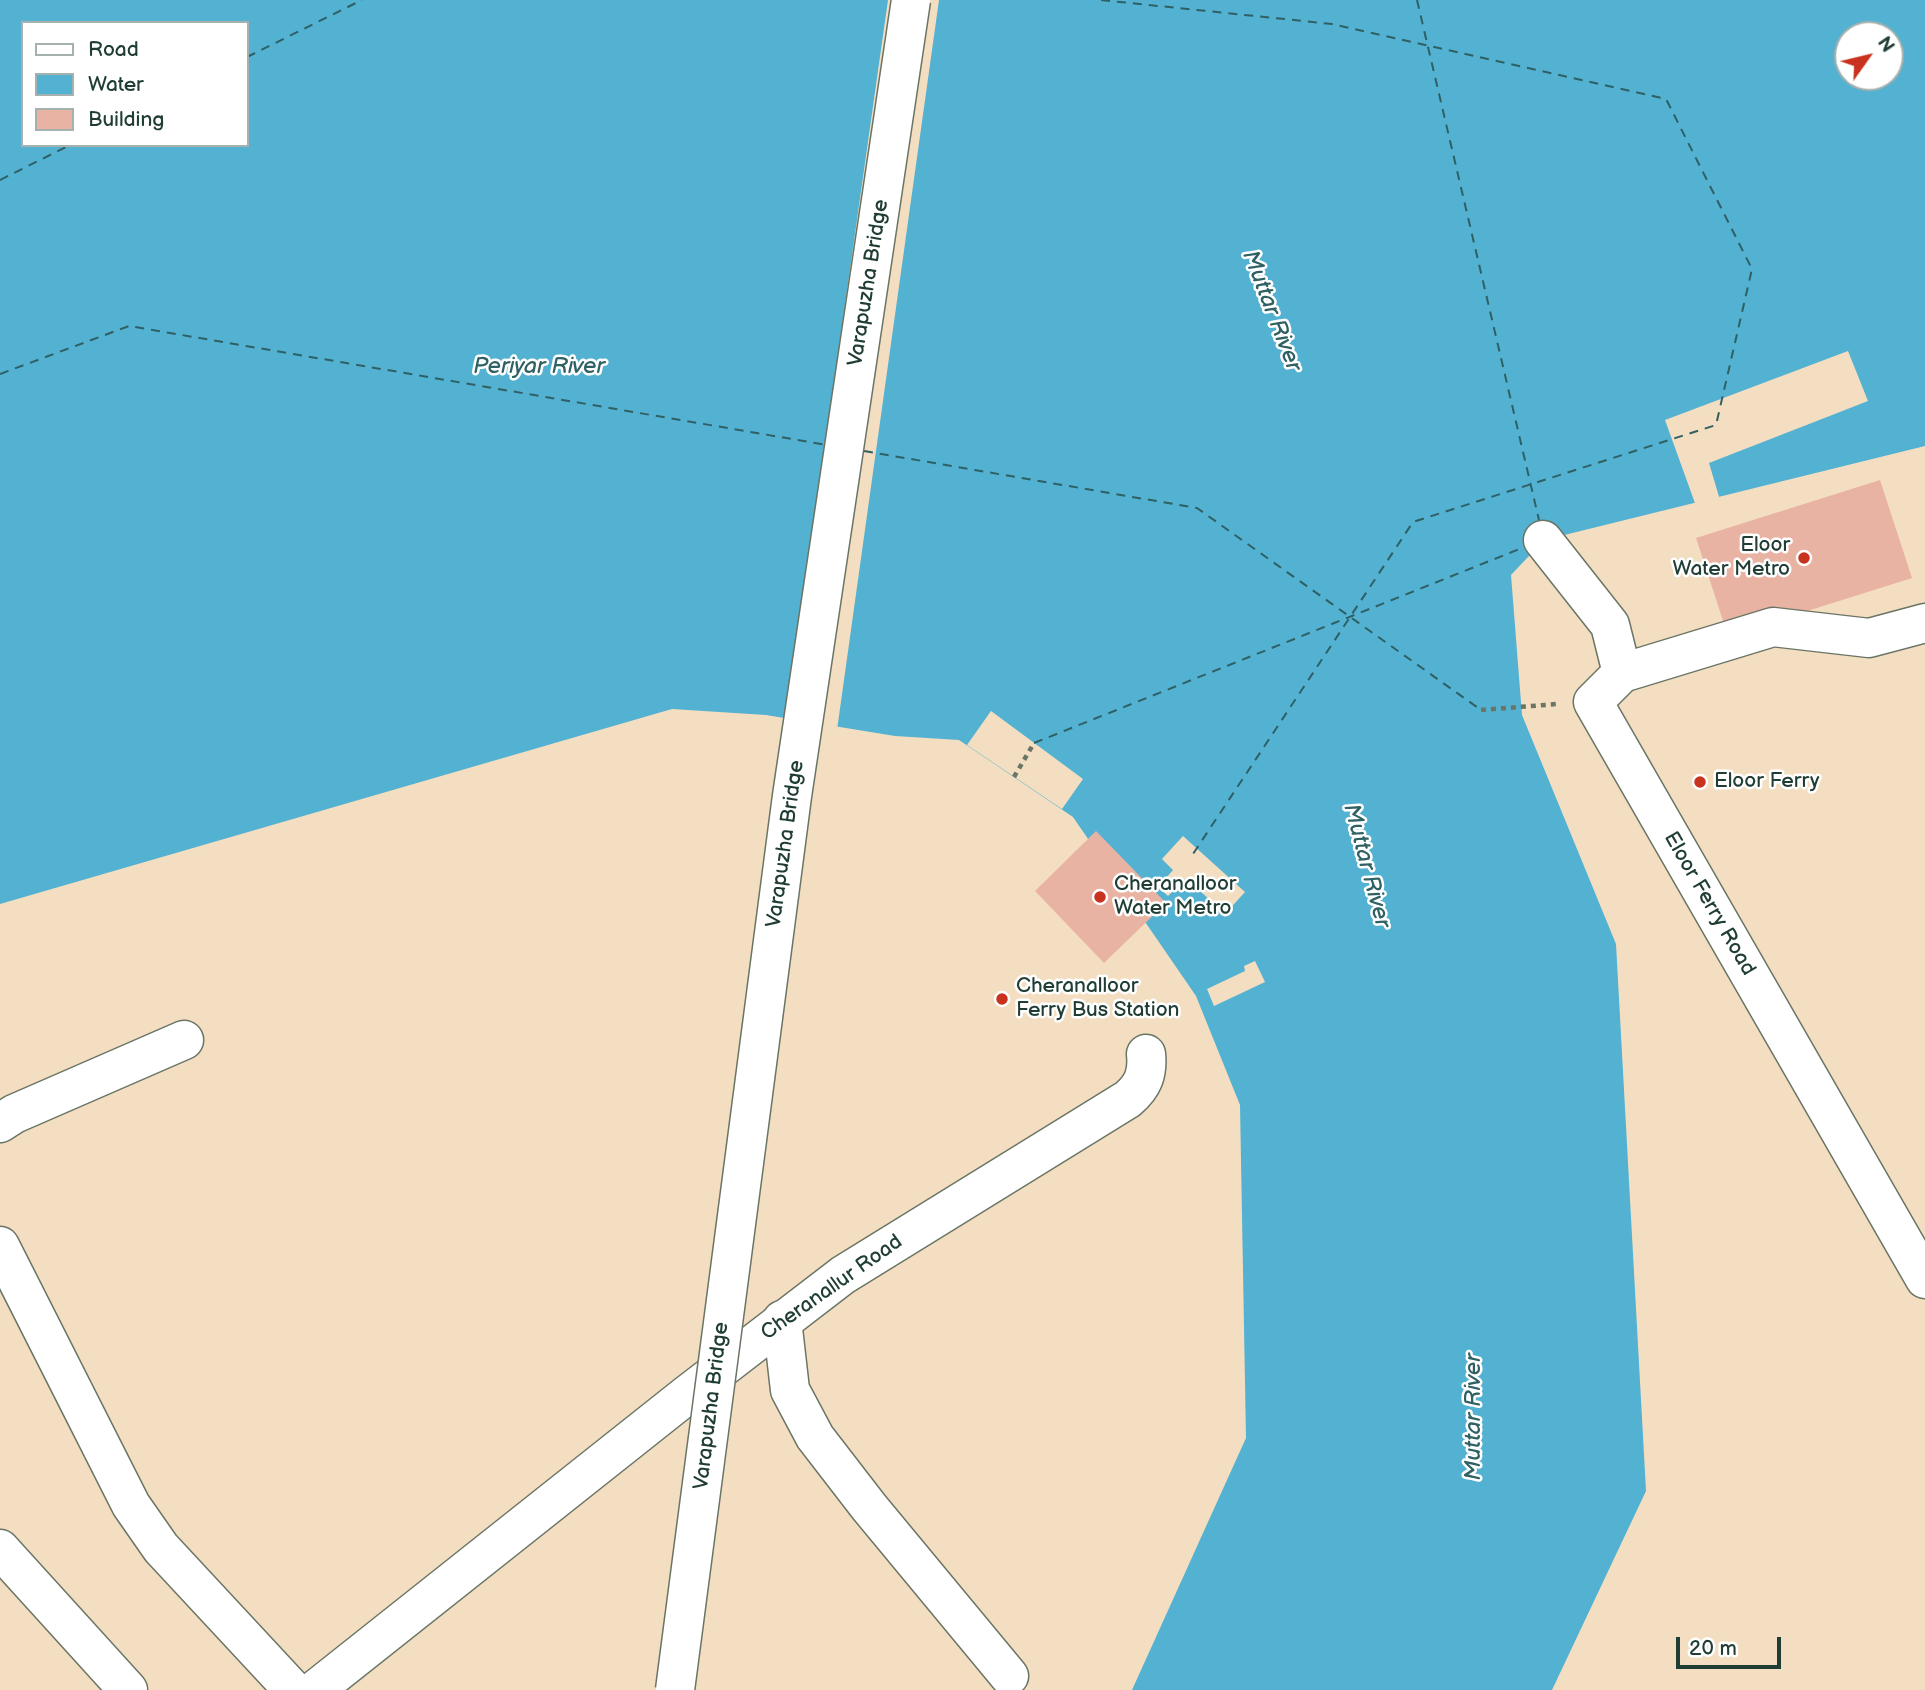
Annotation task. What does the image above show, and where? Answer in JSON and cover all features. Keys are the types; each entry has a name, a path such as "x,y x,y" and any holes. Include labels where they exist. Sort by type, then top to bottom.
{"main road":[{"name":"Varapuzha Bridge","path":"675,1690 792,796 911,0"},
{"path":"1544,540 1609,625 1622,673"},
{"path":"1593,702 1622,673 1773,627 1869,638 1925,623"},
{"name":"Eloor Ferry Road","path":"1593,702 1925,1279"},
{"path":"0,1123 14,1114 184,1040"},
{"name":"Cheranallur Road","path":"315,1690 782,1320 843,1275 1128,1099 1139,1089 1145,1078 1146,1054"},
{"path":"0,1246 131,1504 161,1548 293,1690"},
{"path":"782,1320 790,1390 815,1437 869,1507 1009,1676"},
{"path":"0,1549 128,1690"}],"path":[{"path":"1481,710 1593,702"},
{"path":"1013,777 1034,743"}],"water":[{"name":"Periyar River","path":"0,0 1925,0 1925,446 1544,540 1511,575 1522,715 1616,944 1646,1491 1552,1690 1132,1690 1246,1438 1240,1105 1196,996 1073,817 959,740 895,736 766,715 672,709 0,904"}],"pier":[{"path":"888,0 939,0 837,730 786,722"},
{"path":"1848,351 1868,401 1709,463 1720,500 1696,506 1665,420"},
{"path":"991,711 1083,779 1062,809 967,745"},
{"path":"1183,836 1245,892 1225,914 1186,878 1168,896 1158,887 1173,870 1162,859"},
{"path":"1255,961 1265,982 1214,1006 1207,989 1245,971 1244,966"}],"building":[{"name":"Eloor Water Metro","path":"1880,480 1912,578 1728,636 1696,538"},
{"name":"Cheranalloor Water Metro","path":"1096,831 1166,903 1104,963 1035,891"}],"ferry route":[{"path":"248,57 362,0"},
{"path":"1101,0 1332,24 1666,99 1752,269 1716,425 1413,522 1191,857"},
{"path":"1417,0 1539,520"},
{"path":"0,180 66,147"},
{"path":"0,374 129,326 827,445"},
{"path":"864,451 1197,508 1481,710"},
{"path":"1034,743 1527,546"}],"place":[{"name":"Eloor Water Metro","path":"1804,558"},
{"name":"Eloor Ferry","path":"1700,782"},
{"name":"Cheranalloor Water Metro","path":"1100,897"},
{"name":"Cheranalloor Ferry Bus Station","path":"1002,999"}],"water label":[{"name":"Muttar River","path":"1271,311"},
{"name":"Muttar River","path":"1366,866"},
{"name":"Muttar River","path":"1474,1417"}]}
